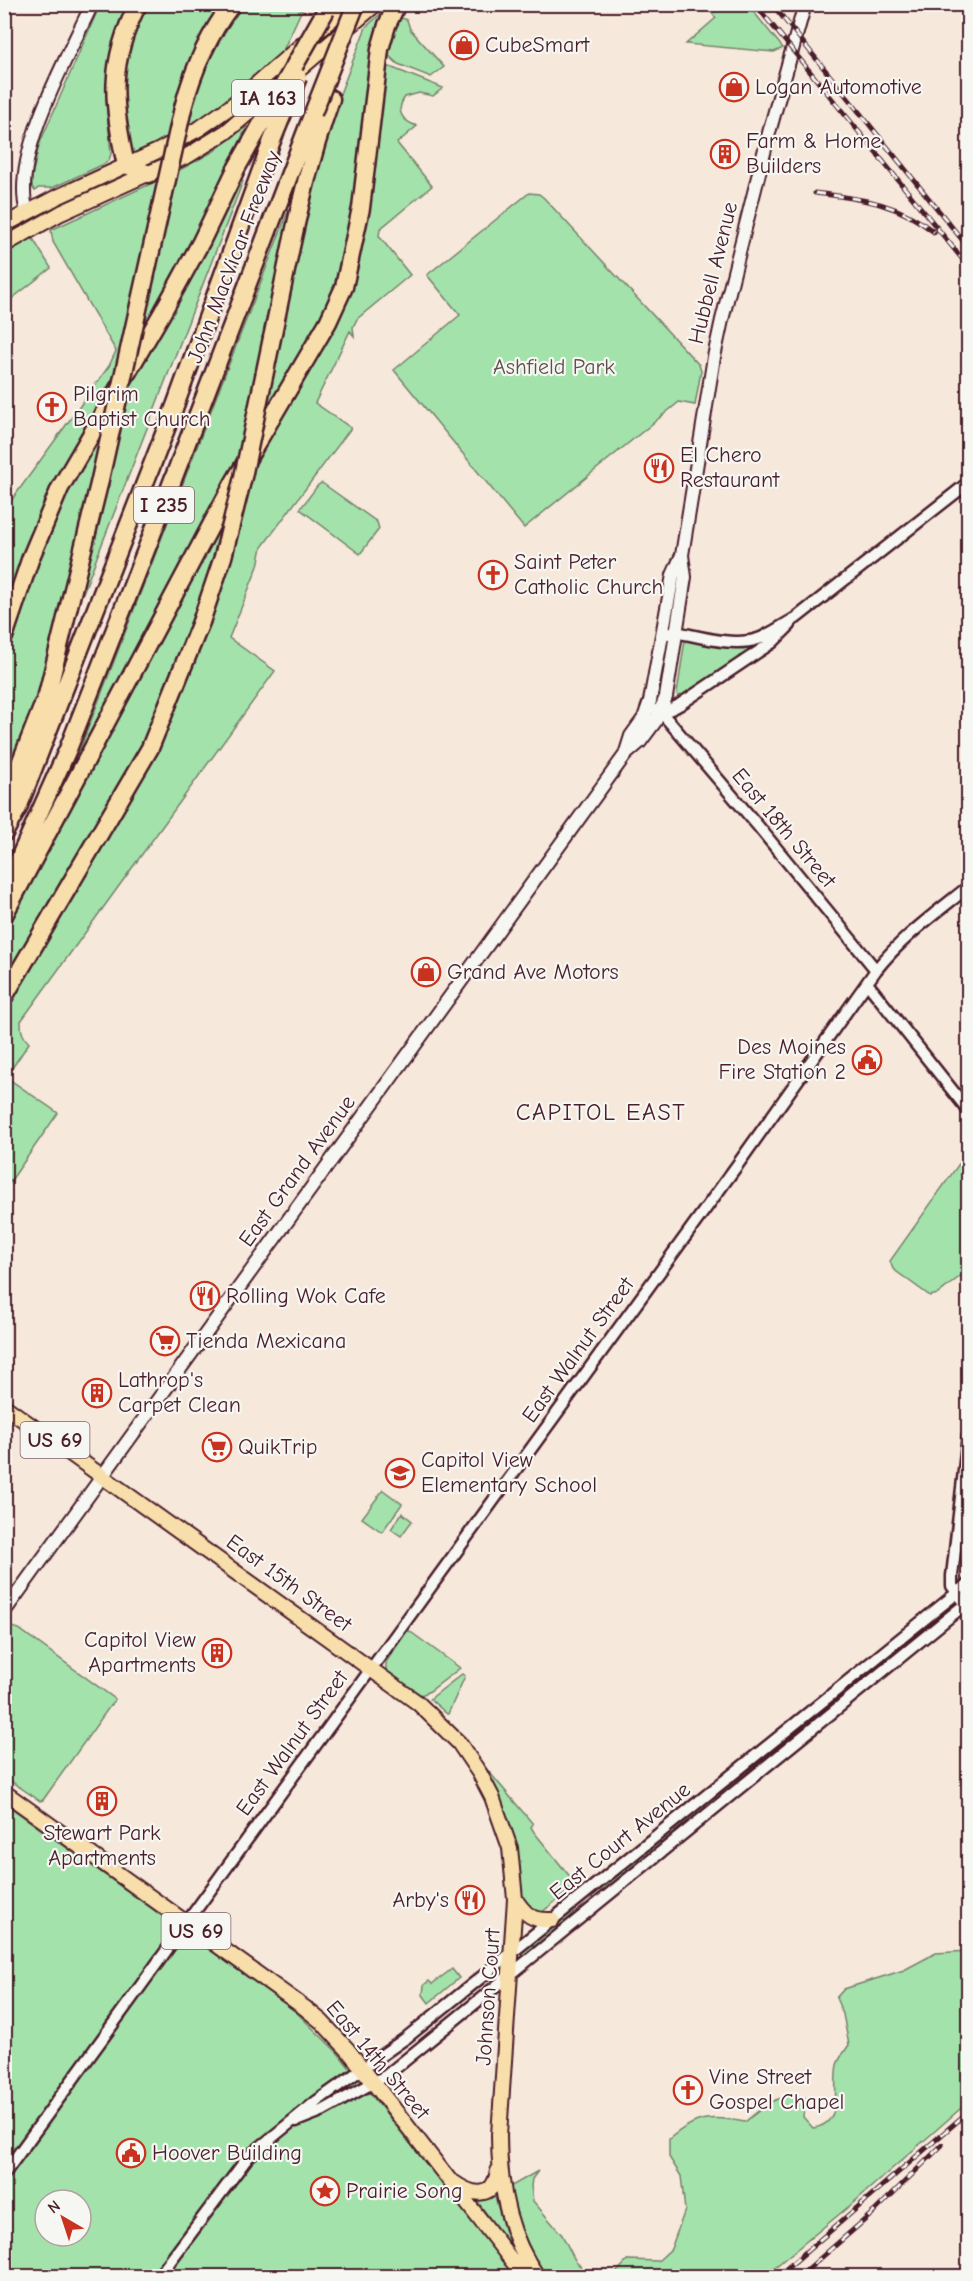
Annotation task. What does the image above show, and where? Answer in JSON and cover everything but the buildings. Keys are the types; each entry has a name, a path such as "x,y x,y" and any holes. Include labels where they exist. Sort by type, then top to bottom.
{"highway":[{"path":"138,4 122,40 117,64 115,87 117,126 126,165 149,174"},
{"path":"4,804 47,695 99,484 183,108 204,48 232,4"},
{"path":"4,997 150,747 201,622 223,557 240,488 303,193 317,138 331,99 358,4"},
{"name":"John MacVicar Freeway","path":"4,892 72,738 313,113 358,4"},
{"path":"4,915 229,492 328,322 344,287 361,208 380,49 387,25 397,4"},
{"path":"4,637 31,557 60,488 161,315 201,242 236,169 327,7"},
{"name":"John MacVicar Freeway","path":"4,833 18,808 175,406 271,143 327,7"}],"main road":[{"path":"4,237 28,222 23,198 23,181 30,147 46,103 92,4"},
{"name":"IA 163","path":"4,225 180,140 230,107 349,4"},
{"name":"IA 163","path":"4,245 61,213 189,155 235,125 376,4"},
{"name":"Hubbell Avenue","path":"649,707 673,575 682,555 722,320 772,122 805,4"},
{"name":"Hubbell Avenue","path":"661,712 666,697 685,577 682,555"},
{"name":"East Grand Avenue","path":"625,755 632,736 649,707"},
{"name":"East Grand Avenue","path":"4,1612 625,755 640,742 661,712"},
{"name":"East 15th Street","path":"4,1406 418,1703 459,1743 492,1797 506,1833"},
{"name":"East 14th Street","path":"4,1792 305,2008 335,2036 363,2069 447,2177"},
{"name":"Johnson Court","path":"499,2164 515,1899 510,1848 506,1833"},
{"path":"515,1899 522,1911 531,1918 552,1920"},
{"path":"447,2177 463,2189 484,2193 496,2182 499,2164"},
{"name":"US 69","path":"499,2164 507,2211 514,2232 537,2277"},
{"name":"US 69","path":"447,2177 524,2277"}],"street":[{"name":"East Grand Avenue","path":"676,632 746,642 766,635 796,618 969,483"},
{"name":"East Grand Avenue","path":"661,712 679,705 762,650 781,636 796,618"},
{"path":"661,639 676,632"},
{"path":"649,707 661,712"},
{"name":"East 18th Street","path":"661,712 876,970"},
{"name":"East Walnut Street","path":"4,2174 738,1164 876,970 908,935 969,887"},
{"path":"867,984 969,1110"},
{"path":"967,1603 952,1586 952,1576 969,1435"},
{"name":"East Court Avenue","path":"159,2277 242,2164 268,2139 406,2038 969,1584"},
{"name":"East Court Avenue","path":"290,2123 324,2110 373,2084 405,2061 967,1603"}],"green space":[{"path":"100,5 129,5 109,71 106,99 111,154 109,160 52,188 38,188 35,191 32,187 32,177 39,145"},
{"path":"144,5 224,5 170,138 131,157 120,101 126,46"},
{"path":"239,5 304,5 279,59 218,108 185,130 201,68"},
{"path":"705,5 748,5 783,48 774,52 686,44 716,18"},
{"path":"385,10 358,185 336,289 318,327 258,428 298,247 329,122 366,27"},
{"path":"397,16 407,20 410,29 444,67 431,77 398,64 387,54"},
{"path":"385,65 443,88 433,96 419,93 405,97 400,111 407,121 417,126 397,143 432,186 380,229 379,236 410,275 357,319 353,327 354,336 350,331 315,403 351,428 262,547 258,566 229,638 275,671 21,1021 22,1033 29,1043 6,1077 58,1113 5,1189 5,1008 141,773 250,465 331,329"},
{"path":"247,126 182,263 137,343 174,173 214,151"},
{"path":"236,177 243,181 83,593 81,592 129,379"},
{"path":"161,179 118,374 5,615 5,509 109,366 116,351 53,242 51,230"},
{"path":"296,191 239,461 172,581 74,768 73,767"},
{"name":"Ashfield Park","path":"529,193 539,194 544,198 699,365 701,371 695,405 679,402 524,528 394,370 460,315 427,275"},
{"path":"32,237 51,268 5,304 5,251"},
{"path":"110,410 52,655 5,781 5,655 19,604 60,501"},
{"path":"322,483 377,522 379,529 360,554 300,509"},
{"path":"230,501 216,559 195,620 143,743 5,985 5,933 67,806"},
{"path":"778,633 679,700 677,693 685,640 741,648"},
{"path":"968,1151 968,1270 938,1294 930,1296 893,1269 890,1261"},
{"path":"383,1490 402,1504 382,1532 362,1518"},
{"path":"402,1513 412,1521 401,1536 391,1529"},
{"path":"935,1616 939,1621 848,1694 845,1689"},
{"path":"12,1627 19,1629 115,1699 43,1800 40,1801 5,1777 5,1630"},
{"path":"408,1630 460,1668 430,1691 421,1695 389,1674 386,1669 386,1662"},
{"path":"462,1674 465,1676 447,1714 430,1699"},
{"path":"820,1709 824,1714 723,1796 719,1791"},
{"path":"480,1761 533,1824 531,1827 534,1832 576,1884 537,1916 530,1911 522,1896 510,1828 499,1798"},
{"path":"4,1803 295,2011 337,2052 516,2276 5,2276"},
{"path":"695,1812 698,1816 603,1894 599,1889"},
{"path":"572,1911 576,1916 524,1957 521,1953"},
{"path":"968,1951 968,2102 853,2203 764,2276 613,2276 628,2260 658,2261 671,2249 685,2210 681,2176 669,2157 669,2139 688,2125 704,2119 745,2122 772,2102 788,2097 805,2099 803,2117 813,2128 823,2125 830,2120 833,2112 837,2065 849,2045 843,2014 836,1998 844,1989 904,1970 936,1953"},
{"path":"452,1969 459,1978 429,2003 423,1995 424,1985 429,1981 432,1984"},
{"path":"538,2171 532,2179 533,2201 562,2235 576,2262 591,2276 546,2276 533,2255 508,2188"},
{"path":"494,2192 504,2230 514,2249 512,2250 476,2199"}],"railway":[{"path":"755,4 968,266"},
{"path":"772,4 968,247"},
{"path":"815,193 863,200 892,208 934,232"},
{"path":"778,2276 968,2112"},
{"path":"800,2276 875,2211 942,2145"}],"place":[{"name":"CubeSmart","path":"464,45"},
{"name":"Logan Automotive","path":"734,87"},
{"name":"Farm & Home Builders","path":"725,154"},
{"name":"Pilgrim Baptist Church","path":"52,407"},
{"name":"El Chero Restaurant","path":"659,468"},
{"name":"Saint Peter Catholic Church","path":"493,575"},
{"name":"Grand Ave Motors","path":"426,972"},
{"name":"Des Moines Fire Station 2","path":"867,1060"},
{"name":"Rolling Wok Cafe","path":"205,1296"},
{"name":"Tienda Mexicana","path":"165,1341"},
{"name":"Lathrop's Carpet Clean","path":"97,1393"},
{"name":"QuikTrip","path":"217,1447"},
{"name":"Capitol View Elementary School","path":"400,1473"},
{"name":"Capitol View Apartments","path":"217,1653"},
{"name":"Stewart Park Apartments","path":"102,1801"},
{"name":"Arby's","path":"470,1900"},
{"name":"Vine Street Gospel Chapel","path":"688,2090"},
{"name":"Hoover Building","path":"131,2153"},
{"name":"Prairie Song","path":"325,2191"}],"district":[{"name":"CAPITOL EAST","path":"601,1112"}]}
